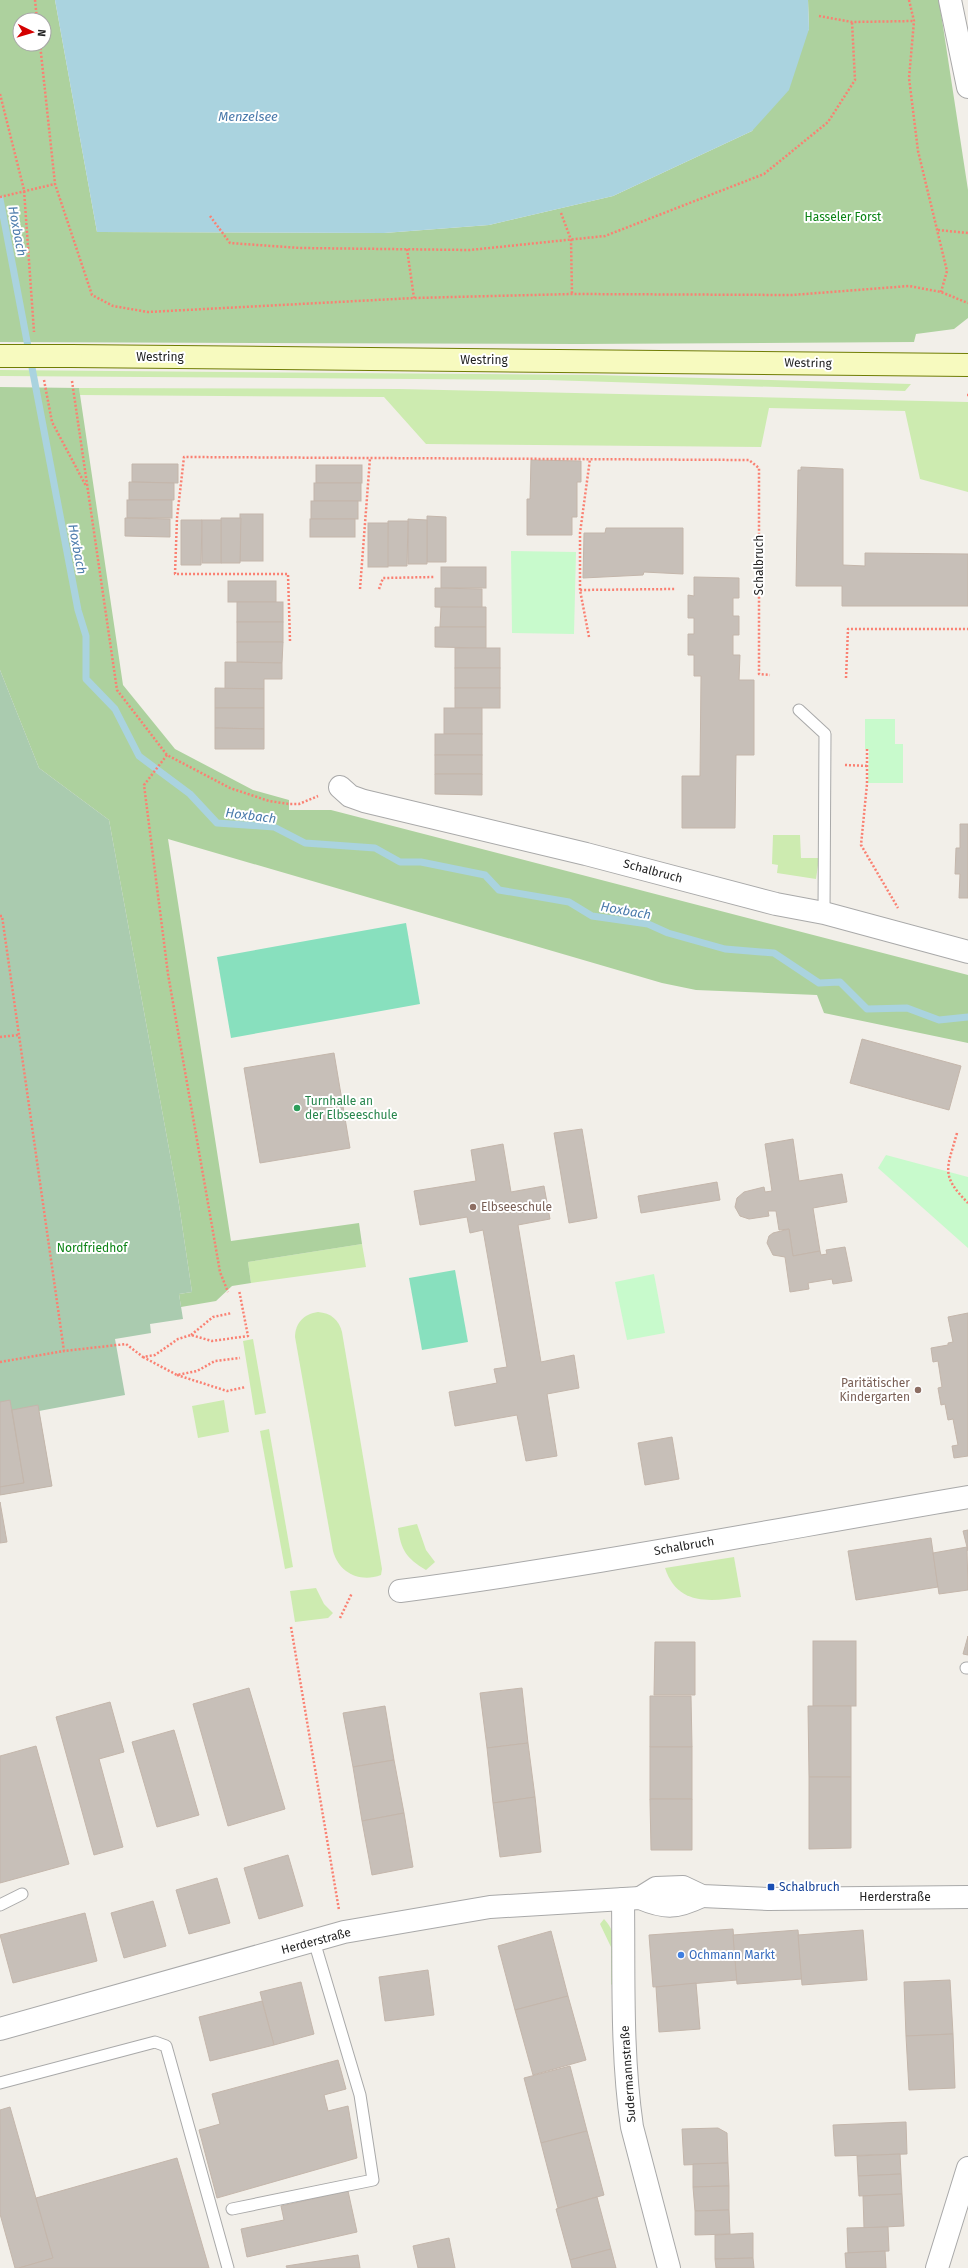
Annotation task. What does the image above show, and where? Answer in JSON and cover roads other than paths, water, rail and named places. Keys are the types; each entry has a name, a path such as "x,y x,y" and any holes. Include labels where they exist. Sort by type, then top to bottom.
{"main road":[{"name":"Westring","path":"0,356 968,365"}],"street":[{"path":"950,0 968,87"},
{"name":"Schalbruch","path":"340,787 350,796 364,801 586,854 776,904 824,913 968,952"},
{"name":"Schalbruch","path":"400,1591 455,1584 620,1557 968,1497"},
{"name":"Herderstraße","path":"0,2029 344,1932 490,1907 632,1899 656,1888 683,1888 702,1896 768,1899 968,1897"},
{"name":"Sudermannstraße","path":"632,1899 624,2048 629,2106 632,2127 670,2268"},
{"path":"937,2268 968,2168"}],"lane":[{"path":"799,710 825,734 824,913"},
{"path":"0,1904 22,1894"},
{"path":"232,2209 373,2180 360,2095 314,1940"},
{"path":"0,2083 155,2042 166,2046 228,2268"}],"water":[{"name":"Menzelsee","path":"55,0 808,0 809,29 789,90 752,131 613,196 489,225 384,233 97,232"}],"waterway":[{"name":"Hoxbach","path":"0,199 78,610 86,636 86,679 115,709 139,756 190,794 217,823 274,827 305,843 375,848 400,862 421,862 485,875 499,890 569,902 592,916 648,924 668,933 725,949 774,953 819,983 840,982 867,1009 907,1008 939,1020 968,1017"}],"place":[{"name":"Turnhalle an der Elbseeschule","path":"297,1108"},
{"name":"Elbseeschule","path":"473,1207"},
{"name":"Paritätischer Kindergarten","path":"918,1390"},
{"name":"Schalbruch","path":"771,1887"},
{"name":"Ochmann Markt","path":"681,1955"}],"park label":[{"name":"Hasseler Forst","path":"843,217"},
{"name":"Nordfriedhof","path":"92,1248"}]}
